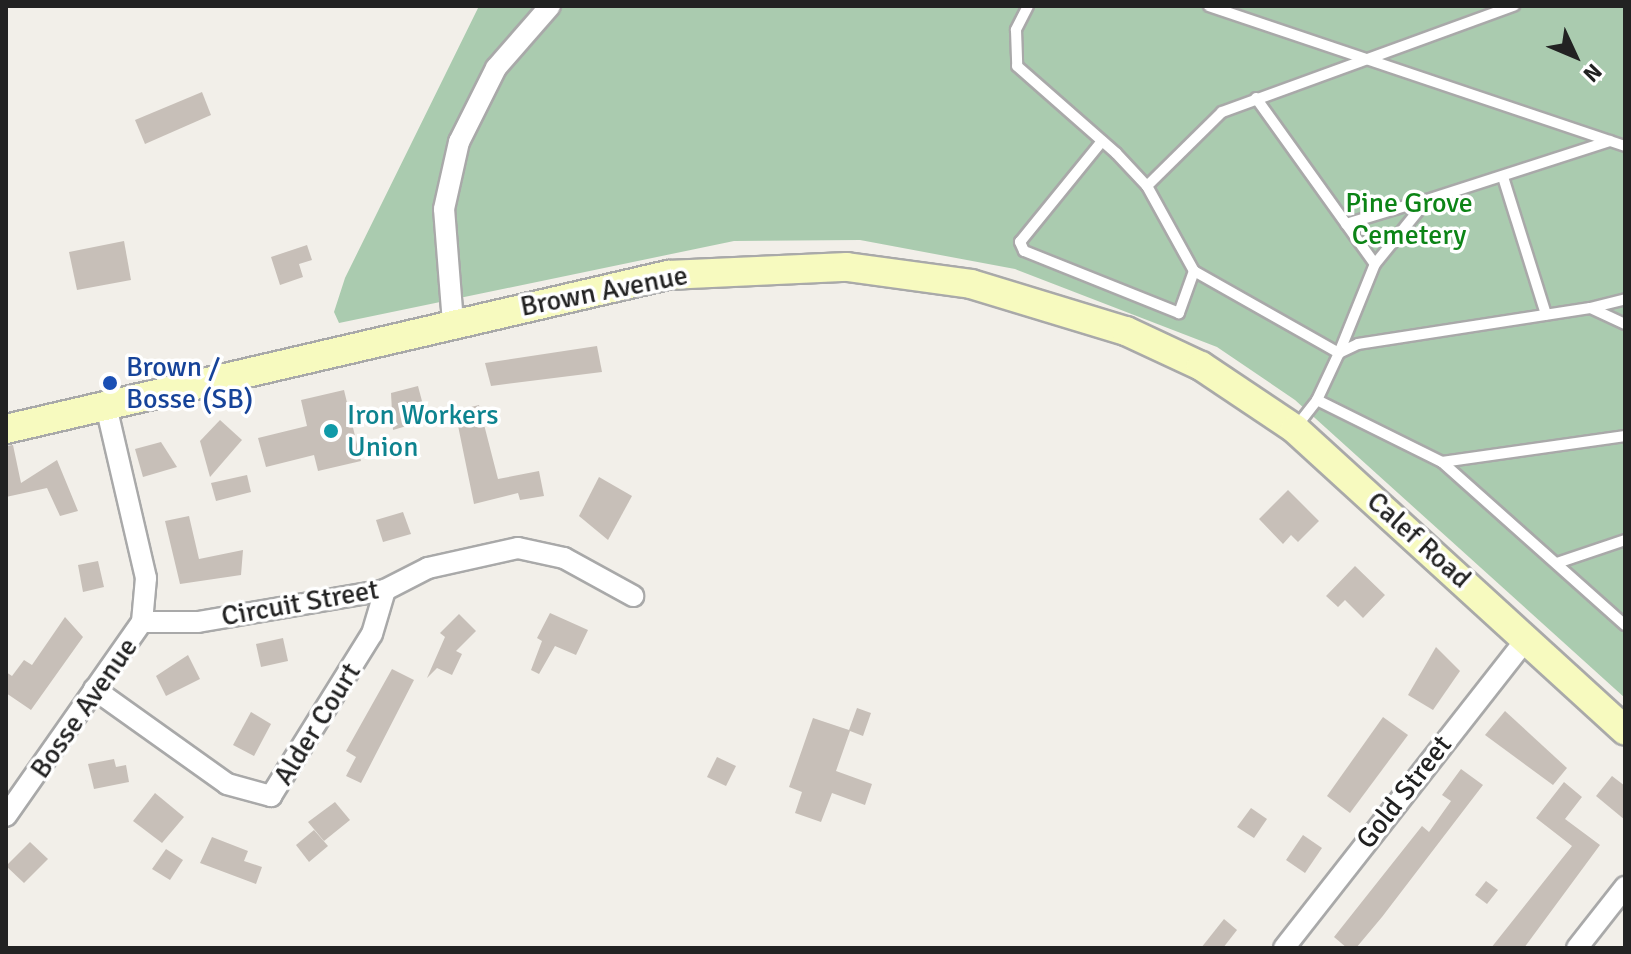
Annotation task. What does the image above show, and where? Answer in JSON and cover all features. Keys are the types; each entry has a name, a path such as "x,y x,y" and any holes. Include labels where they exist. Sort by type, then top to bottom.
{"main road":[{"name":"Brown Avenue","path":"6,429 668,275 847,267 971,284 1126,331 1201,366"},
{"name":"Calef Road","path":"1201,366 1295,429 1625,730"}],"street":[{"path":"453,323 444,209 459,142 496,68 550,6"},
{"name":"Bosse Avenue","path":"6,816 142,622 146,578 106,406"},
{"name":"Circuit Street","path":"142,622 198,622 385,590 428,568 518,548 564,558 633,596"},
{"name":"Alder Court","path":"94,689 227,784 271,796 359,659 385,590"},
{"name":"Gold Street","path":"1284,948 1527,638"},
{"path":"1577,948 1625,887"}],"lane":[{"path":"1028,6 1016,30 1017,66 1102,141 1147,186 1194,271 1339,353"},
{"path":"1209,6 1625,146"},
{"path":"1147,186 1204,125 1256,98 1514,6"},
{"path":"1256,98 1375,264"},
{"path":"1102,141 1020,242 1024,251 1179,313 1194,271"},
{"path":"1346,224 1610,141"},
{"path":"1503,177 1546,314"},
{"path":"1295,429 1317,400 1375,264 1427,200"},
{"path":"1339,353 1358,344 1590,308 1625,299"},
{"path":"1590,308 1625,324"},
{"path":"1317,400 1442,462 1625,625"},
{"path":"1442,462 1625,436"},
{"path":"1557,563 1625,540"}],"green space":[{"name":"Pine Grove Cemetery","path":"479,6 1625,6 1625,698 1295,400 1217,347 1015,269 860,240 734,241 339,323 334,312 345,278"}],"building":[{"path":"202,92 211,115 145,144 135,120"},
{"path":"124,241 131,280 77,290 69,252"},
{"path":"307,245 312,260 299,264 303,277 280,285 271,257"},
{"path":"597,346 602,372 491,386 485,363"},
{"path":"418,386 427,420 393,430 391,393"},
{"name":"Iron Workers Union","path":"344,390 361,461 318,471 314,455 266,467 258,438 307,426 301,400"},
{"path":"479,405 498,479 539,471 544,496 520,500 518,493 474,504 455,411"},
{"path":"220,420 242,440 210,477 200,441"},
{"path":"161,442 177,467 143,477 135,449"},
{"path":"13,445 21,483 57,460 78,511 60,516 47,488 6,497 6,446"},
{"path":"247,475 251,492 216,501 211,483"},
{"path":"599,477 632,496 608,540 579,516"},
{"path":"1288,490 1319,521 1298,542 1291,535 1283,544 1259,519"},
{"path":"403,512 411,534 383,542 376,520"},
{"path":"189,516 199,559 243,550 241,575 180,584 165,521"},
{"path":"98,561 104,587 83,592 78,565"},
{"path":"1355,566 1385,595 1363,618 1345,600 1338,607 1326,596"},
{"path":"550,613 588,630 576,655 555,646 539,674 531,670 542,641 537,638"},
{"path":"459,614 476,631 456,651 462,654 452,675 437,668 427,678 445,637 440,633"},
{"path":"65,617 83,637 31,710 6,693 6,672 12,676 24,660 32,665"},
{"path":"283,638 288,661 261,667 256,644"},
{"path":"1436,647 1460,671 1433,710 1408,695"},
{"path":"188,655 200,679 166,696 156,676"},
{"path":"392,669 414,680 361,783 346,776 356,757 346,751"},
{"path":"857,708 871,713 863,736 850,731 836,771 872,784 865,805 832,793 821,822 795,813 802,792 789,787 813,718 849,730"},
{"path":"1505,711 1567,768 1553,785 1485,735"},
{"path":"251,712 271,724 254,756 233,745"},
{"path":"1383,717 1408,735 1350,813 1327,796"},
{"path":"717,757 736,766 726,786 707,777"},
{"path":"114,759 116,767 126,765 129,782 94,789 88,764"},
{"path":"1461,769 1483,785 1382,917 1356,948 1347,948 1334,937 1422,826 1429,832 1451,801 1442,795"},
{"path":"1612,776 1625,786 1625,820 1596,796"},
{"path":"1564,782 1582,797 1565,819 1600,845 1524,948 1491,948 1572,846 1536,818"},
{"path":"155,793 184,817 162,843 133,821"},
{"path":"335,802 350,820 324,841 308,822"},
{"path":"1251,808 1267,819 1254,838 1237,827"},
{"path":"314,830 328,846 309,862 296,845"},
{"path":"1303,835 1322,848 1305,873 1286,860"},
{"path":"212,837 248,851 244,861 262,867 256,884 200,863"},
{"path":"30,842 48,859 24,883 6,866"},
{"path":"166,849 183,860 170,880 152,869"},
{"path":"1486,881 1498,890 1487,904 1475,895"},
{"path":"1224,919 1237,930 1223,948 1201,948"}],"place":[{"name":"Brown / Bosse (SB)","path":"110,383"},
{"name":"Iron Workers Union","path":"331,431"}]}
